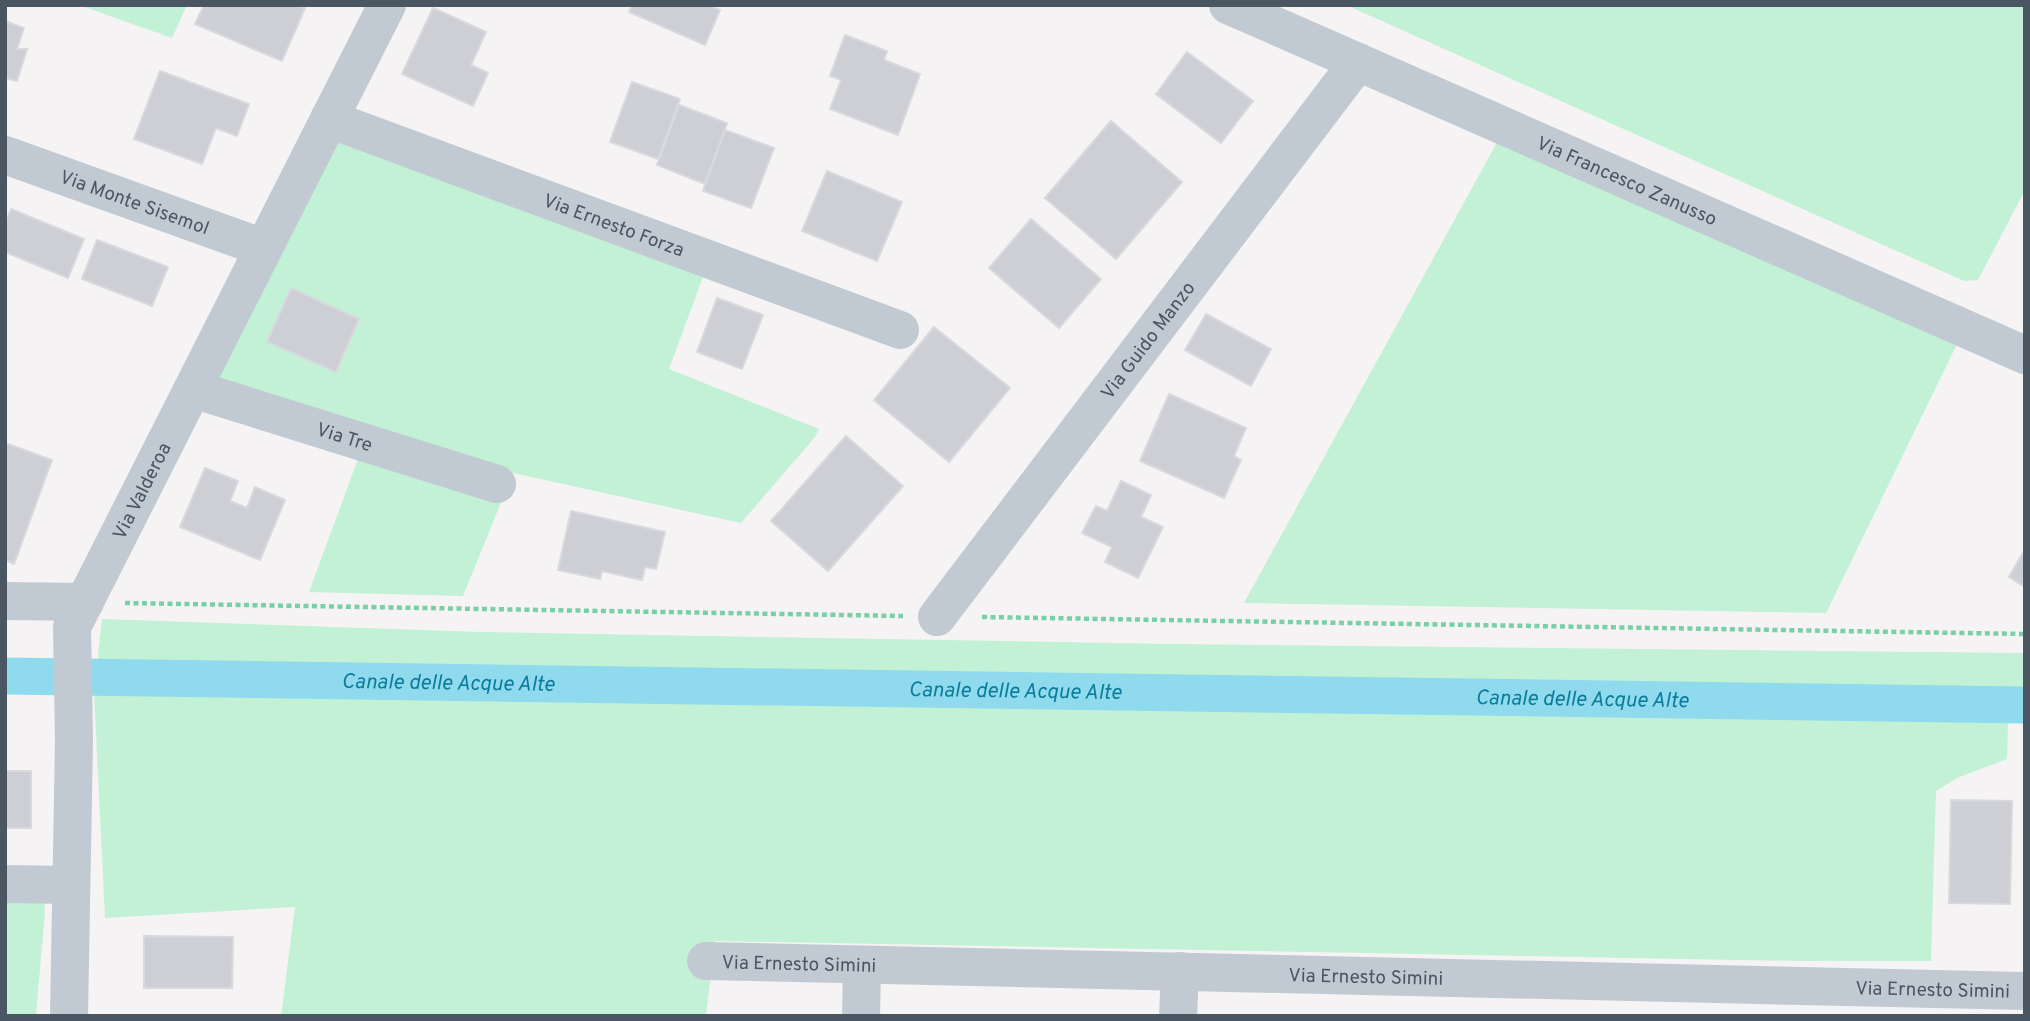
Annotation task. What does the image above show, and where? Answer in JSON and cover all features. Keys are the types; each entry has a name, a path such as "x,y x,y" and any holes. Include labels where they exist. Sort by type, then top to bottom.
{"street":[{"name":"Via Valderoa","path":"69,1016 79,615 387,5"},
{"name":"Via Francesco Zanusso","path":"1228,5 2025,355"},
{"name":"Via Guido Manzo","path":"937,617 1359,62"},
{"name":"Via Ernesto Forza","path":"329,119 900,330"},
{"name":"Via Monte Sisemol","path":"5,155 264,248"},
{"name":"Via Tre","path":"193,388 497,484"},
{"path":"5,601 79,615"},
{"path":"5,884 71,885"},
{"name":"Via Ernesto Simini","path":"706,961 2025,991"},
{"path":"861,1016 862,965"},
{"path":"1178,1016 1180,971"}],"path":[{"path":"79,615 937,617 2025,634"}],"green space":[{"path":"79,5 187,5 172,38"},
{"path":"1346,5 2025,5 2025,190 1978,280 1964,281"},
{"path":"330,124 707,266 669,369 819,429 815,437 741,523 513,473 463,596 309,592 359,456 199,403"},
{"path":"1500,137 1958,342 1826,613 1244,603"},
{"path":"102,619 481,632 1172,644 2025,653 2025,693 2009,693 2007,759 1957,778 1936,791 1931,961 1799,961 715,941 706,1016 281,1016 295,907 105,918 94,692"},
{"path":"43,892 45,911 36,1016 5,1016 5,894"}],"building":[{"path":"204,5 298,5 305,8 282,61 195,24"},
{"path":"632,5 709,5 720,10 705,45 629,12"},
{"path":"433,8 486,32 471,65 488,73 473,106 402,74"},
{"path":"5,21 24,28 17,49 27,49 17,81 5,78"},
{"path":"845,35 887,51 884,60 920,74 898,135 830,109 841,80 830,76"},
{"path":"1187,52 1253,101 1221,143 1156,94"},
{"path":"160,71 249,104 237,136 216,128 202,164 134,139"},
{"path":"632,82 680,99 658,159 610,142"},
{"path":"679,105 727,123 705,184 657,165"},
{"path":"1111,121 1182,182 1116,259 1045,198"},
{"path":"725,130 774,148 751,208 703,191"},
{"path":"827,171 902,202 877,261 802,231"},
{"path":"11,209 84,239 68,278 5,252 5,224"},
{"path":"1031,219 1101,279 1059,328 989,268"},
{"path":"97,240 168,267 152,306 82,279"},
{"path":"291,288 359,319 336,372 267,342"},
{"path":"717,298 763,315 742,369 697,352"},
{"path":"1206,314 1271,349 1251,386 1185,350"},
{"path":"934,327 1010,388 949,462 874,400"},
{"path":"1169,394 1246,428 1234,456 1241,460 1224,498 1140,461"},
{"path":"846,436 903,486 828,571 771,521"},
{"path":"5,443 52,460 14,564 5,560"},
{"path":"205,468 238,481 230,501 247,508 255,487 285,500 260,560 180,527"},
{"path":"1121,481 1151,495 1141,517 1163,527 1138,578 1105,562 1112,547 1082,533 1096,506 1107,511"},
{"path":"571,511 665,532 656,569 645,567 642,580 602,571 600,579 558,570"},
{"path":"2025,549 2025,587 2009,577"},
{"path":"5,771 31,771 31,828 5,828"},
{"path":"1951,800 2012,801 2010,904 1949,903"},
{"path":"144,936 233,937 232,988 144,988"}],"waterway":[{"name":"Canale delle Acque Alte","path":"5,676 2025,705"}]}
